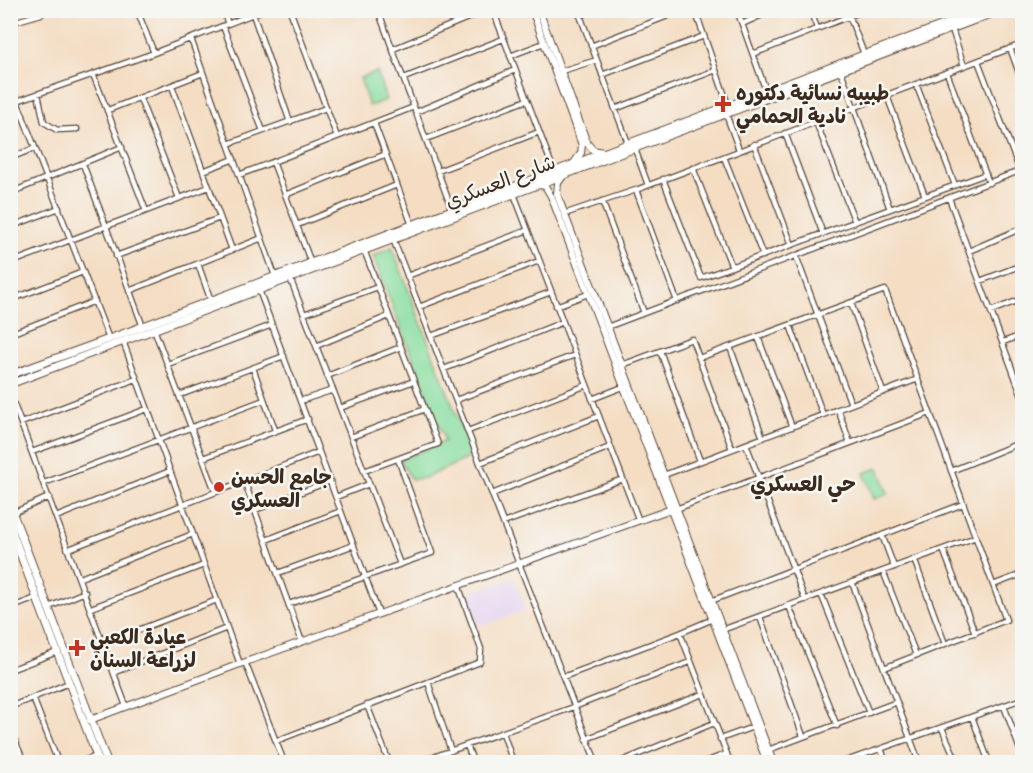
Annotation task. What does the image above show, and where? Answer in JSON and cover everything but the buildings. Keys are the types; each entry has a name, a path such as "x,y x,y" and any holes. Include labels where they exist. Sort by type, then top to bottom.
{"main road":[{"name":"شارع العسكري","path":"687,125 728,105 983,10"},
{"name":"شارع العسكري","path":"233,296 259,290 393,239 603,152 726,114 1001,10"},
{"name":"شارع العسكري","path":"488,200 514,194 635,149 673,130"},
{"name":"شارع العسكري","path":"10,384 154,329 276,276 452,210 475,205"},
{"name":"شارع العسكري","path":"10,375 212,301 222,300"},
{"path":"12,509 30,568 49,607 90,720 101,760"},
{"path":"10,527 14,545 24,551"},
{"path":"30,568 36,598 101,760"}],"street":[{"path":"10,23 42,14 47,10"},
{"path":"137,10 154,53"},
{"path":"223,10 226,25 263,131"},
{"path":"17,101 154,53 263,10"},
{"path":"290,10 337,137"},
{"path":"393,10 379,13 452,210"},
{"path":"393,49 487,10"},
{"path":"493,10 554,171"},
{"path":"532,10 582,144 581,153 573,164"},
{"path":"539,10 587,143 593,150 603,152"},
{"path":"592,10 579,13 628,143"},
{"path":"591,46 683,10"},
{"path":"694,10 728,105"},
{"path":"737,10 766,91"},
{"path":"810,10 817,28"},
{"path":"753,54 848,13 865,10"},
{"path":"959,10 962,19"},
{"path":"742,24 772,11"},
{"path":"848,13 864,54"},
{"path":"253,14 290,122"},
{"path":"952,29 964,66"},
{"path":"602,75 704,36"},
{"path":"191,39 276,276"},
{"path":"404,78 503,39"},
{"path":"510,56 544,43"},
{"path":"564,214 636,190 1023,44"},
{"path":"1010,48 1023,81"},
{"path":"561,71 597,60"},
{"path":"607,327 1021,170 978,61"},
{"path":"239,175 516,70"},
{"path":"615,108 716,70"},
{"path":"841,71 890,209"},
{"path":"947,73 989,183"},
{"path":"93,74 146,211"},
{"path":"108,110 203,74"},
{"path":"10,83 109,339"},
{"path":"916,84 955,185"},
{"path":"172,86 232,250"},
{"path":"38,94 44,122 57,130 76,129"},
{"path":"887,96 925,196"},
{"path":"140,99 179,198"},
{"path":"426,140 527,100"},
{"path":"228,144 326,108"},
{"path":"726,114 739,150"},
{"path":"10,120 23,115"},
{"path":"816,122 855,222"},
{"path":"374,123 412,225"},
{"path":"438,171 539,132"},
{"path":"784,133 823,234"},
{"path":"754,144 792,245"},
{"path":"10,193 122,147"},
{"path":"10,158 36,148"},
{"path":"635,149 648,185"},
{"path":"285,195 386,154"},
{"path":"724,157 763,256"},
{"path":"203,171 234,159"},
{"path":"273,162 311,263"},
{"path":"83,164 143,327"},
{"path":"693,168 732,267"},
{"path":"566,174 558,183 554,195 623,387 632,400"},
{"path":"663,179 701,278 986,174"},
{"path":"297,225 397,185"},
{"path":"535,186 545,186 554,195 564,214 622,365 632,400 713,619 773,762"},
{"path":"10,263 209,187"},
{"path":"636,190 676,301"},
{"path":"514,194 639,521"},
{"path":"949,198 1023,396"},
{"path":"602,201 644,313"},
{"path":"10,227 59,208"},
{"path":"116,256 220,218"},
{"path":"863,219 866,229"},
{"path":"969,251 1023,228"},
{"path":"407,276 528,230"},
{"path":"129,291 262,238"},
{"path":"393,239 596,762"},
{"path":"364,250 438,444 364,471"},
{"path":"796,256 851,404"},
{"path":"419,307 539,261"},
{"path":"198,264 212,301"},
{"path":"980,281 1023,265"},
{"path":"722,271 726,282"},
{"path":"10,300 83,272"},
{"path":"290,278 400,564"},
{"path":"304,314 378,287"},
{"path":"259,290 379,614"},
{"path":"699,358 885,291 1006,620 884,668"},
{"path":"431,336 551,292"},
{"path":"556,306 588,294"},
{"path":"991,311 1023,299"},
{"path":"10,334 94,301"},
{"path":"851,303 883,392"},
{"path":"316,346 389,316"},
{"path":"444,369 563,322"},
{"path":"168,364 272,325"},
{"path":"789,325 823,415"},
{"path":"154,329 215,491"},
{"path":"1003,342 1023,335"},
{"path":"758,337 792,427"},
{"path":"622,365 692,339 732,449"},
{"path":"123,341 227,628 284,762"},
{"path":"327,376 401,347"},
{"path":"730,347 763,438"},
{"path":"660,351 700,461"},
{"path":"456,400 575,355"},
{"path":"180,395 284,356"},
{"path":"253,368 275,430"},
{"path":"1014,373 1023,370"},
{"path":"21,423 136,379"},
{"path":"664,475 918,379"},
{"path":"340,408 414,381"},
{"path":"468,431 587,386"},
{"path":"592,399 623,387"},
{"path":"300,401 333,390"},
{"path":"10,394 126,706"},
{"path":"44,483 264,400"},
{"path":"32,452 147,409"},
{"path":"351,437 425,409"},
{"path":"838,409 850,443"},
{"path":"636,410 664,475 673,509 711,601 731,660"},
{"path":"90,720 242,663 759,478 930,413"},
{"path":"480,463 598,416"},
{"path":"203,458 308,419"},
{"path":"951,471 1023,442"},
{"path":"746,444 805,600"},
{"path":"492,494 610,447"},
{"path":"69,549 319,452"},
{"path":"289,604 432,553 398,459"},
{"path":"56,516 170,471"},
{"path":"503,523 623,479"},
{"path":"244,480 302,642"},
{"path":"255,510 330,482"},
{"path":"336,497 369,484"},
{"path":"12,509 49,496"},
{"path":"711,601 963,504"},
{"path":"266,540 341,512"},
{"path":"80,578 193,534"},
{"path":"882,535 894,567"},
{"path":"722,630 976,537"},
{"path":"278,573 354,545"},
{"path":"943,549 975,633"},
{"path":"914,560 945,644"},
{"path":"91,608 204,565"},
{"path":"883,571 916,655"},
{"path":"993,585 1023,574"},
{"path":"852,582 919,762"},
{"path":"276,741 480,662 481,650 458,585"},
{"path":"49,607 85,592"},
{"path":"821,594 869,712"},
{"path":"10,608 36,598"},
{"path":"104,643 217,600"},
{"path":"789,606 837,726"},
{"path":"760,616 803,736"},
{"path":"563,677 713,619"},
{"path":"115,672 227,628"},
{"path":"680,633 730,762"},
{"path":"10,670 57,652"},
{"path":"419,762 437,760 451,751 690,662"},
{"path":"736,673 767,762"},
{"path":"428,682 451,751"},
{"path":"10,707 69,683"},
{"path":"586,739 702,694"},
{"path":"33,698 58,762"},
{"path":"846,762 1023,699"},
{"path":"768,750 897,702"},
{"path":"367,705 389,762"},
{"path":"1004,706 1023,755"},
{"path":"972,717 989,762"},
{"path":"620,762 714,723"},
{"path":"720,739 753,727"},
{"path":"942,728 957,762"},
{"path":"10,729 24,762"},
{"path":"503,733 513,762"},
{"path":"467,745 473,762"},
{"path":"10,752 18,749"},
{"path":"881,749 886,762"},
{"path":"705,762 726,754"},
{"path":"80,762 101,760"}],"shaded area":[{"path":"514,578 526,610 478,627 466,594"}],"green space":[{"path":"377,72 386,100 369,106 360,78"},
{"path":"392,247 472,456 425,478 411,479 400,460 445,441 373,256"},
{"path":"879,468 888,494 874,499 864,473"}],"place":[{"name":"طبيبه نسائية دكتوره نادية الحمامي","path":"723,104"},
{"name":"جامع الحسن العسكري","path":"219,487"},
{"name":"عيادة الكعبي لزراعة السنان","path":"77,648"}],"district":[{"name":"حي العسكري","path":"803,483"}]}
